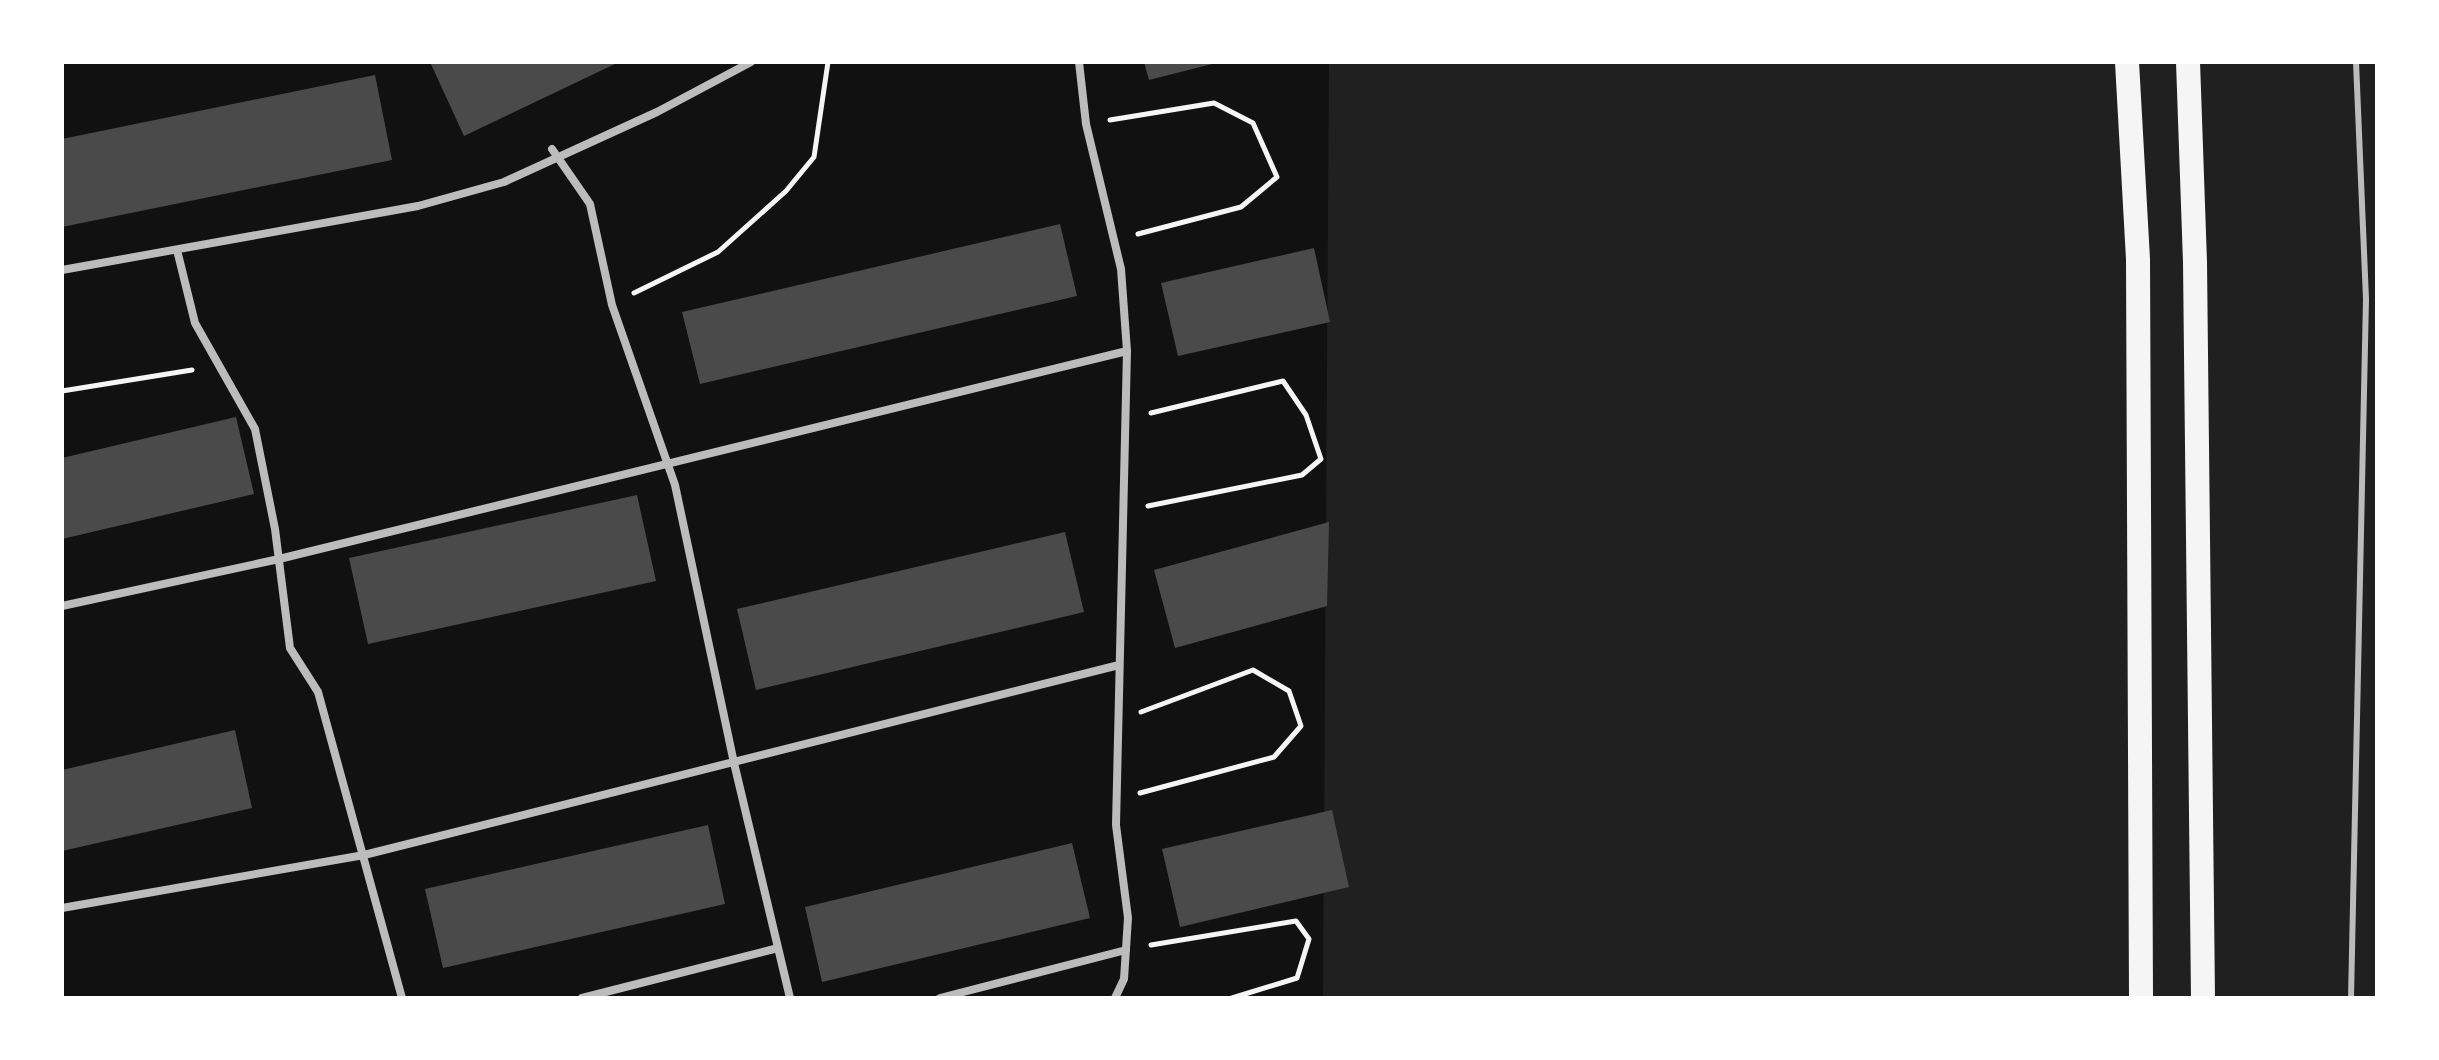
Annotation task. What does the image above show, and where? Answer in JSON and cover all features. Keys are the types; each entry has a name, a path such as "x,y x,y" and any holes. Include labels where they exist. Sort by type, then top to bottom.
{"highway":[{"path":"2127,62 2138,259 2141,998"},
{"path":"2188,62 2195,262 2203,998"}],"street":[{"path":"62,270 418,206 504,182 657,112 751,62"},
{"path":"1079,62 1086,124 1121,269 1127,351 1116,799 1128,918 1124,979 1115,998"},
{"path":"552,149 590,204 612,305 675,485 734,763 790,998"},
{"path":"177,250 195,323 255,429 279,559 290,648 318,692 402,998"},
{"path":"62,606 279,559 1127,351"},
{"path":"62,908 364,855 1119,665"},
{"path":"582,998 778,948"},
{"path":"940,998 1126,950"}],"lane":[{"path":"2351,998 2366,299 2356,62"}],"path":[{"path":"612,305 718,252 786,191 814,157 828,62"},
{"path":"1086,124 1214,103 1253,123 1277,177 1241,207 1114,240"},
{"path":"62,391 217,366"},
{"path":"1123,511 1302,475 1321,459 1306,415 1283,381 1126,420"},
{"path":"1116,799 1274,757 1301,726 1289,691 1253,670 1118,721"},
{"path":"1126,950 1296,921 1309,939 1297,978 1232,998"}],"shaded area":[{"path":"1329,62 2377,62 2377,998 1323,998"}],"building":[{"path":"430,62 619,62 464,136"},
{"path":"1144,62 1216,62 1216,63 1149,80"},
{"path":"375,75 392,160 62,227 62,139"},
{"path":"1060,224 1077,296 700,384 682,312"},
{"path":"1314,248 1330,322 1178,356 1161,283"},
{"path":"236,417 254,494 62,539 62,458"},
{"path":"637,495 656,581 368,644 349,558"},
{"path":"1329,522 1327,606 1175,648 1154,570"},
{"path":"1065,532 1084,612 756,690 737,609"},
{"path":"235,730 252,808 62,851 62,770"},
{"path":"1332,810 1349,887 1180,927 1162,849"},
{"path":"708,825 725,904 443,968 425,889"},
{"path":"1072,843 1090,918 822,982 805,907"}]}
